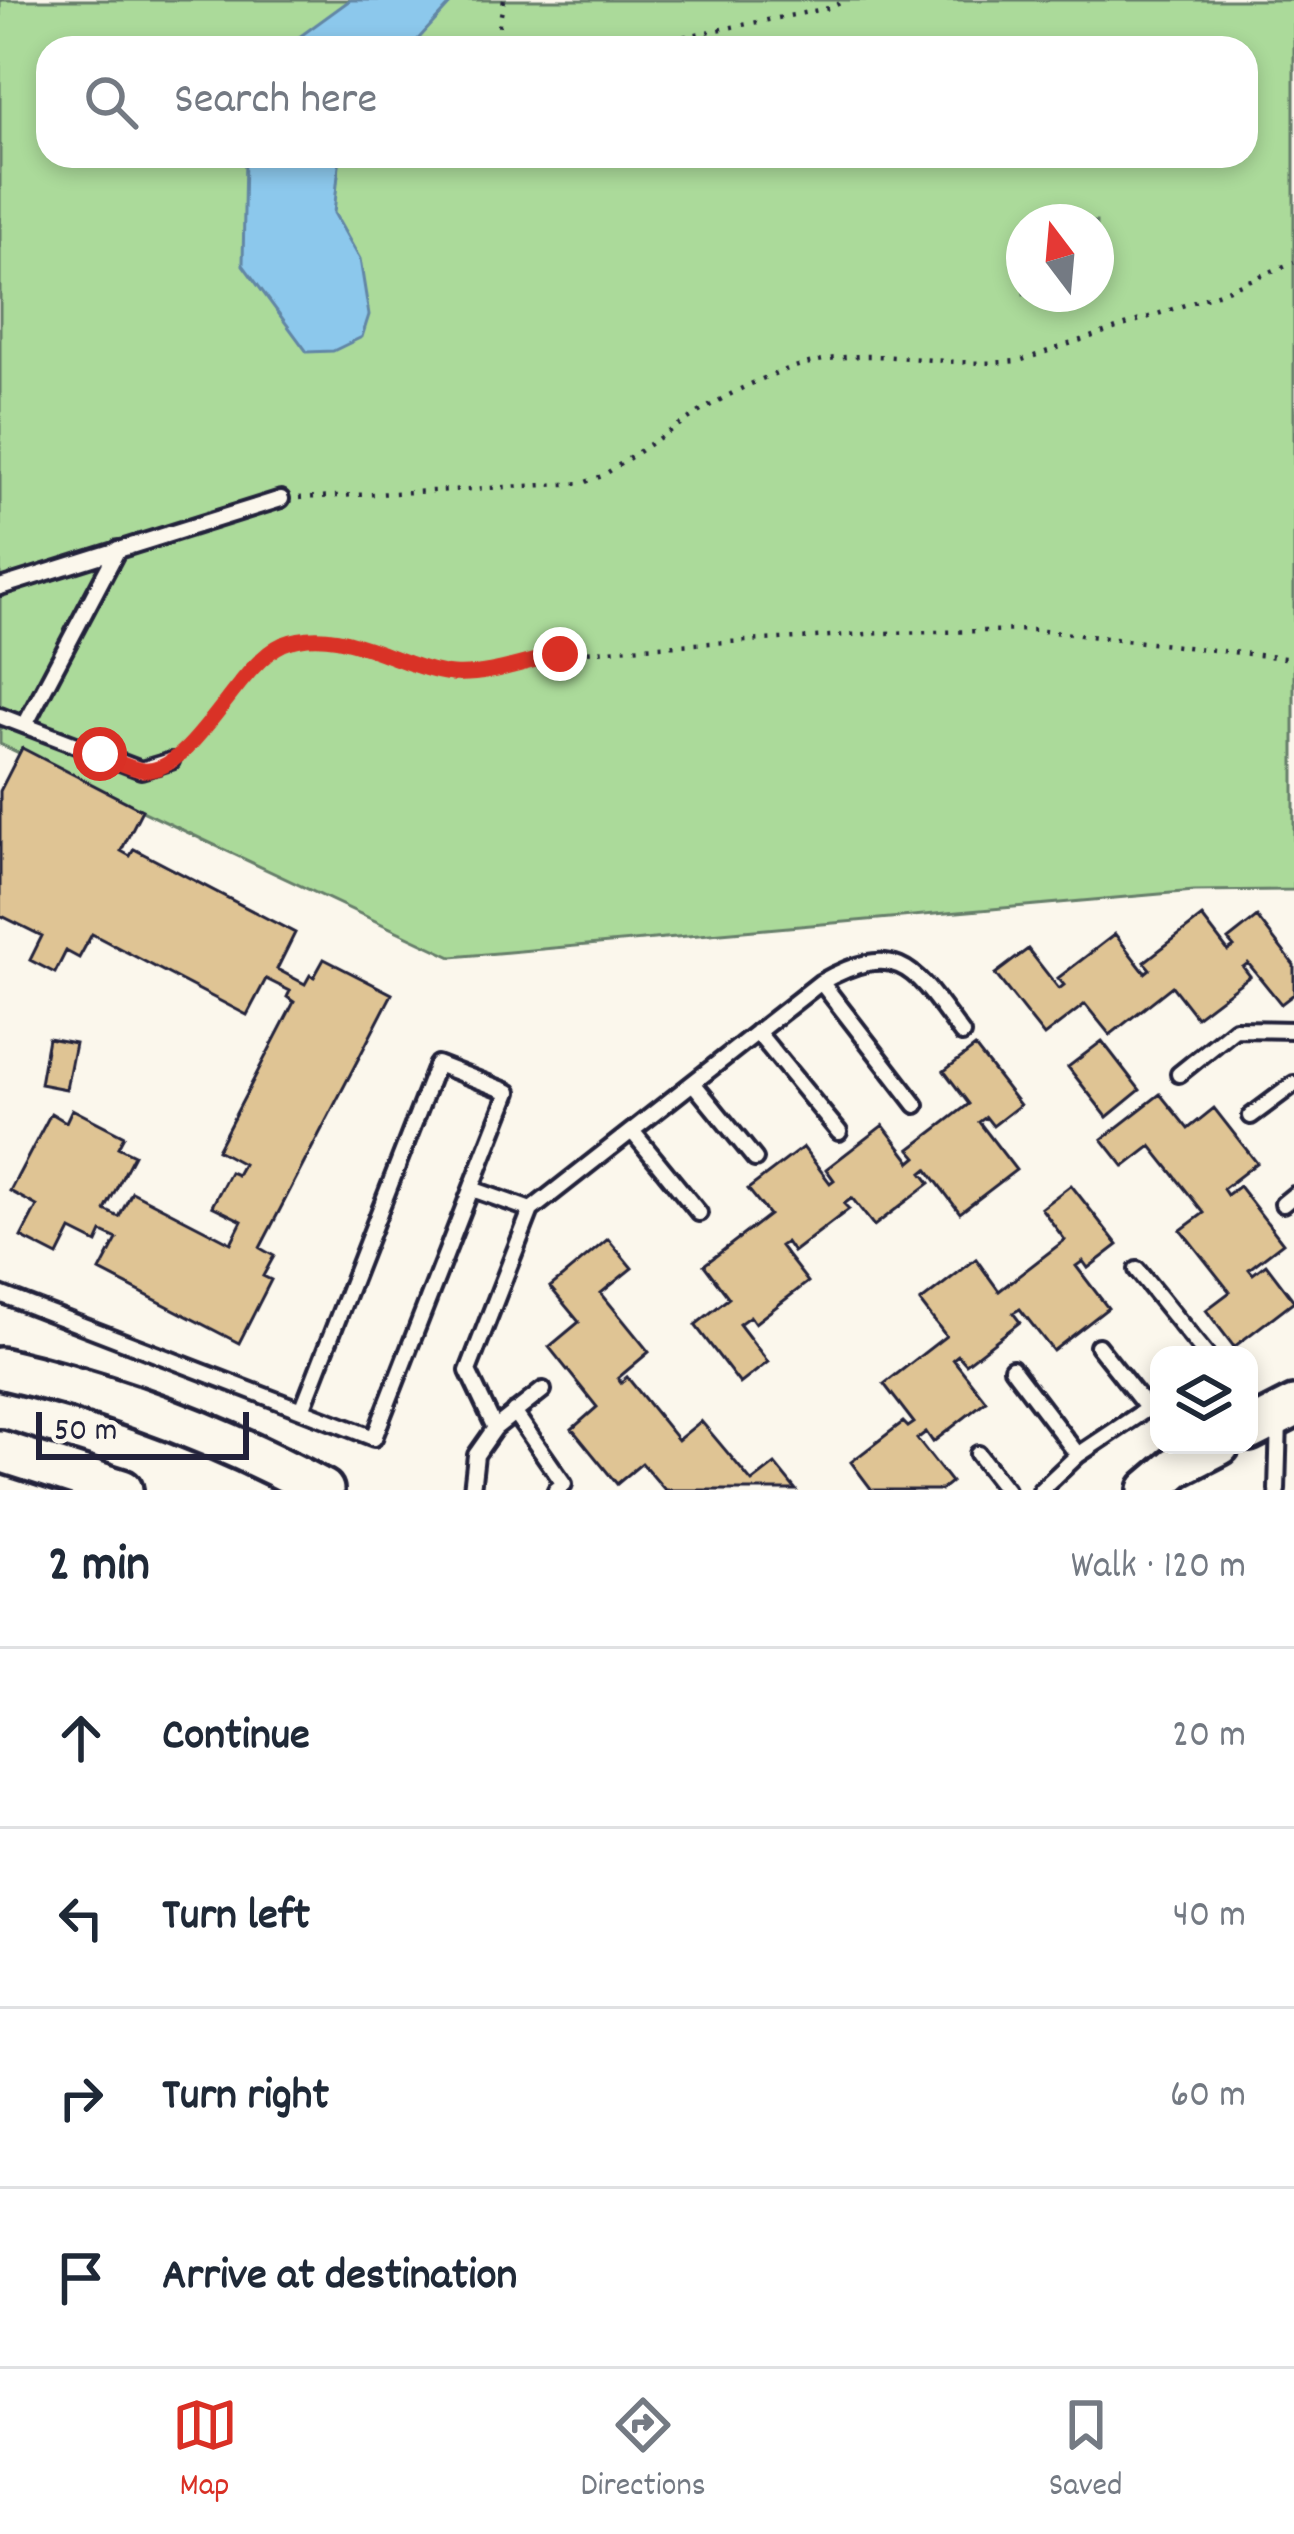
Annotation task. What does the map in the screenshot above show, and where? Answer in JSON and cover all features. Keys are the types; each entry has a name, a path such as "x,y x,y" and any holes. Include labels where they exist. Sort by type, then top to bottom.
{"main road":[{"path":"0,1368 174,1420 255,1454 323,1490"},
{"path":"0,1451 122,1490"},
{"path":"1149,1490 1175,1467 1201,1454"}],"lane":[{"path":"0,587 281,499"},
{"path":"25,725 118,548"},
{"path":"0,716 141,770 171,761"},
{"path":"494,1428 468,1371 531,1210 821,982 848,967 887,959 917,974 962,1034"},
{"path":"821,982 916,1105"},
{"path":"1179,1074 1235,1029 1294,1030"},
{"path":"757,1032 839,1132"},
{"path":"0,1294 374,1438 509,1092 437,1064 302,1410"},
{"path":"693,1082 755,1159"},
{"path":"1251,1115 1294,1084"},
{"path":"632,1131 699,1213"},
{"path":"472,1189 531,1210"},
{"path":"1137,1270 1199,1346"},
{"path":"1098,1346 1150,1402"},
{"path":"1012,1368 1078,1455"},
{"path":"472,1490 476,1455 494,1428 543,1390"},
{"path":"1041,1490 1078,1455 1150,1407"},
{"path":"514,1412 564,1484 556,1490"},
{"path":"1274,1417 1277,1488 1294,1480"},
{"path":"978,1454 1006,1490"}],"path":[{"path":"502,36 504,0"},
{"path":"686,36 847,0"},
{"path":"281,499 583,483 621,464 728,392 814,363 862,356 997,364 1022,360 1217,294 1294,262"},
{"path":"171,761 256,662 276,647 302,638 340,641 458,675 601,650 1013,630 1294,658"}],"green space":[{"path":"0,0 1294,0 1294,890 1194,891 452,957 0,744"}],"water":[{"path":"350,0 454,0 421,36 300,36"},
{"path":"245,168 339,168 334,213 360,259 369,315 362,337 333,351 307,352 243,265"}],"building":[{"path":"22,748 142,810 121,851 130,856 134,849 295,933 277,969 305,984 324,959 392,994 260,1248 274,1256 263,1276 271,1280 239,1343 100,1271 117,1239 102,1232 97,1243 71,1230 58,1256 21,1237 37,1206 10,1191 51,1113 66,1122 72,1109 124,1136 118,1147 134,1155 105,1210 119,1217 132,1192 231,1243 242,1221 212,1206 230,1172 237,1175 243,1164 217,1150 294,1002 287,997 290,991 266,979 247,1015 92,934 79,958 66,951 55,973 30,960 42,936 0,915 0,791"},
{"path":"1202,917 1228,951 1234,947 1228,940 1257,917 1294,965 1294,994 1281,1004 1248,963 1243,967 1250,976 1196,1017 1172,986 1110,1035 1085,1004 1044,1036 995,974 1028,949 1059,989 1064,985 1058,978 1115,934 1145,973 1150,969 1144,962"},
{"path":"48,1038 75,1043 66,1089 40,1084"},
{"path":"1102,1041 1140,1090 1107,1117 1068,1067"},
{"path":"975,1047 1020,1105 993,1126 986,1117 979,1122 1016,1170 960,1213 927,1169 922,1173 930,1183 874,1226 852,1198 844,1204 849,1209 793,1252 786,1242 780,1246 808,1282 755,1323 750,1316 739,1324 768,1362 740,1384 695,1325 729,1298 704,1265 769,1215 748,1189 803,1147 830,1183 834,1180 826,1169 883,1125 911,1162 917,1157 910,1149 969,1104 944,1071"},
{"path":"1160,1094 1188,1129 1214,1108 1257,1163 1223,1189 1227,1195 1239,1186 1283,1243 1249,1269 1253,1274 1266,1264 1294,1301 1233,1346 1206,1310 1230,1292 1181,1230 1204,1213 1151,1146 1124,1167 1102,1139"},
{"path":"1071,1185 1118,1245 1088,1268 1083,1261 1076,1266 1108,1308 1053,1351 1020,1309 1013,1313 1020,1322 966,1364 958,1355 953,1359 986,1401 933,1442 926,1432 917,1439 951,1482 941,1490 872,1490 851,1462 903,1422 908,1427 914,1423 884,1384 946,1336 920,1302 976,1259 999,1291 1065,1240 1041,1208"},
{"path":"608,1239 632,1268 601,1293 649,1352 618,1378 621,1382 627,1377 678,1440 701,1421 752,1482 775,1464 796,1490 665,1490 642,1463 617,1484 572,1429 597,1407 549,1347 579,1322 550,1287"}],"route":[{"path":"100,754 141,770 171,761 256,662 276,647 302,638 340,641 458,675 560,654"}]}
